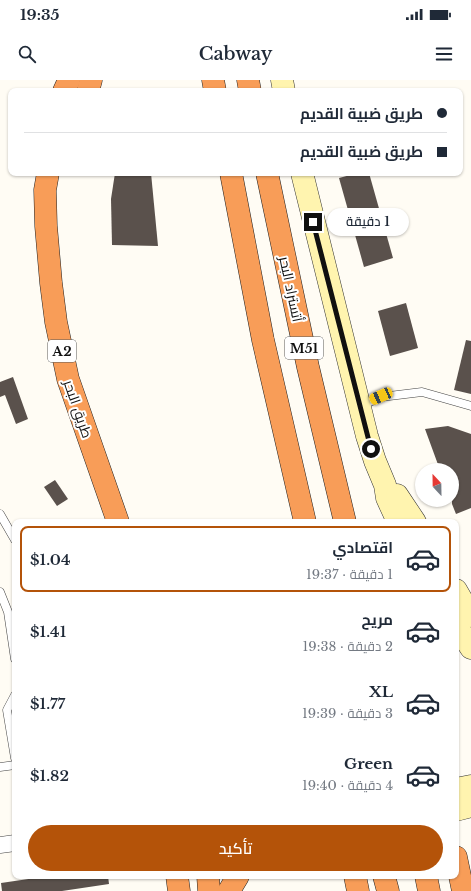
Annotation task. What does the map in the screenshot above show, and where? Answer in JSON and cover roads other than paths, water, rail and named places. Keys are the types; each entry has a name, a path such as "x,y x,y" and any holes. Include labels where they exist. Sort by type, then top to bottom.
{"highway":[{"name":"طريق البحر","path":"48,176 46,226 50,283 59,337 68,380 117,519"},
{"name":"M51","path":"232,176 263,340 304,519"},
{"name":"أتستراد البحر","path":"268,176 308,366 344,519"},
{"path":"459,872 463,891"},
{"path":"177,879 179,891"},
{"path":"208,879 209,891"},
{"path":"229,891 236,879"},
{"path":"356,879 358,891"},
{"path":"385,879 388,891"},
{"path":"427,879 429,891"}],"street":[{"path":"303,176 367,436 385,485 387,498 397,519"},
{"path":"385,485 397,494 413,519"},
{"path":"459,595 471,616"},
{"path":"459,629 471,648"},
{"path":"459,788 471,786"},
{"path":"459,809 471,806"},
{"path":"0,845 12,843"}],"lane":[{"path":"359,406 381,396 422,392 471,406"},
{"path":"0,514 12,535"},
{"path":"0,592 8,612 12,639"},
{"path":"12,701 7,710 12,740"},
{"path":"0,767 12,765"}]}
